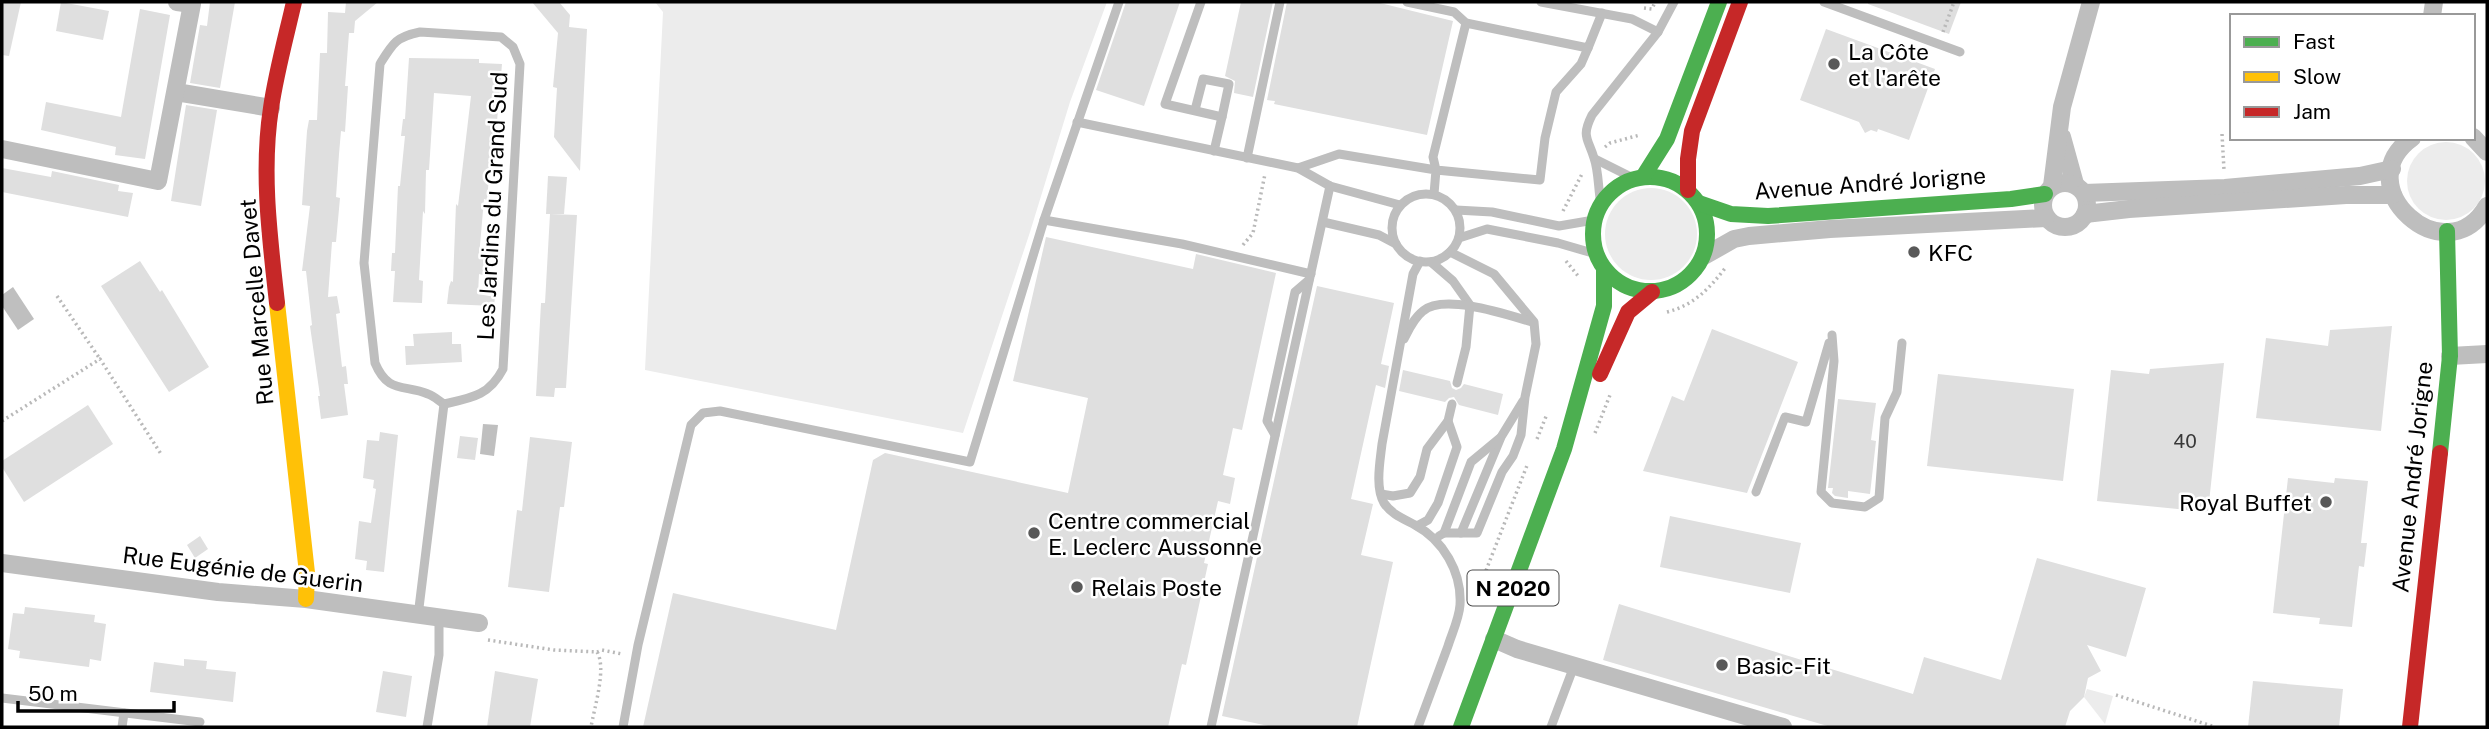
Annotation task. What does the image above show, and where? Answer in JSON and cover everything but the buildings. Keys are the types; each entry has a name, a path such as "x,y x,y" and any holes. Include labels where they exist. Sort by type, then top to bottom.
{"street":[{"path":"2,149 158,181 192,4 177,2"},
{"name":"Rue Marcelle Davet","path":"294,2 271,108 267,156 270,242 307,573 306,599"},
{"path":"1639,178 1667,139 1719,2"},
{"path":"1693,197 1674,182 1659,177 1639,178 1610,193 1601,204 1594,220 1592,237 1604,270 1626,287 1653,292 1678,285 1697,268 1704,256 1708,229 1693,197 1688,159 1692,131 1740,2"},
{"path":"2060,127 2080,189 2087,200 2085,214 2077,224 2064,227 2057,226 2046,218 2042,206 2049,190 2062,107 2091,2"},
{"path":"176,92 271,108"},
{"path":"2475,139 2487,152"},
{"path":"2410,140 2398,153 2392,169 2393,195 2399,208 2420,226 2433,231 2447,231 2460,229 2473,222 2487,206"},
{"path":"2049,190 2062,182 2080,189 2225,188 2360,176 2392,169"},
{"name":"Avenue André Jorigne","path":"1693,197 1731,214 1768,216 2011,199 2049,190"},
{"path":"2085,214 2346,195 2393,195"},
{"name":"Avenue André Jorigne","path":"1704,256 1734,239 1749,236 2046,218"},
{"name":"Avenue André Jorigne","path":"2410,727 2450,356 2451,288 2447,231"},
{"name":"N 2020","path":"1461,727 1564,449 1604,306 1604,270"},
{"name":"N 2020","path":"1564,449 1628,312 1653,292"},
{"path":"2450,356 2487,354"},
{"name":"Rue Eugénie de Guerin","path":"2,564 218,592 306,599 479,623"},
{"path":"1494,639 1574,666 1783,727"}],"lane":[{"path":"623,727 636,656 691,425 703,413 720,411 970,462 1044,220 1119,2"},
{"path":"1201,2 1165,104 1222,117"},
{"path":"1247,158 1280,2"},
{"path":"1407,2 1454,12 1466,23 1588,48"},
{"path":"1541,2 1632,19 1658,32"},
{"path":"1601,204 1595,159 1586,139 1586,127 1591,115 1658,32 1674,2"},
{"path":"1824,2 1960,52"},
{"path":"1297,168 1339,154 1436,170 1540,180 1545,138 1556,92 1581,64 1602,13"},
{"path":"1434,194 1436,170 1433,157 1466,23"},
{"name":"Les Jardins du Grand Sud","path":"420,32 501,37 513,47 520,64 503,369 496,383 488,390 468,399 444,404 428,394 388,384 380,374 375,363 364,263 380,64 401,36 420,32"},
{"path":"1195,110 1203,79 1229,84 1214,151"},
{"path":"1077,122 1297,168 1330,186 1400,205"},
{"path":"1595,159 1639,178"},
{"path":"1211,727 1330,186"},
{"path":"1323,222 1379,235 1396,244 1410,258 1431,262 1450,252 1459,238 1461,229 1456,210 1443,197 1434,194 1416,195 1400,205 1392,224 1396,244"},
{"path":"1456,210 1492,212 1559,226 1594,220"},
{"path":"1044,220 1240,256 1310,277"},
{"path":"1459,238 1487,229 1558,243 1596,254"},
{"path":"1434,539 1444,533 1477,533 1502,472 1513,456 1521,435 1525,397 1536,344 1534,322 1494,274 1450,252"},
{"path":"1418,727 1460,606 1457,584 1448,555 1434,539 1394,513 1384,503 1381,494 1379,468 1382,444 1412,274 1420,261"},
{"path":"1431,262 1453,281 1470,305 1466,347 1457,383"},
{"path":"1399,347 1412,323 1424,309 1435,305 1470,305 1534,322"},
{"path":"1756,492 1785,417 1806,422 1832,335 1834,361 1821,492 1832,503 1865,507 1879,498 1885,418 1897,392 1902,343"},
{"path":"1461,533 1501,437 1525,397"},
{"path":"418,616 444,404"},
{"path":"1381,494 1393,496 1410,493 1420,477 1427,449 1448,421 1452,404"},
{"path":"1417,526 1429,520 1438,503 1457,447 1448,421"},
{"path":"1444,533 1471,462 1501,437"},
{"path":"427,727 439,655 439,619"},
{"path":"1551,727 1574,666"},
{"path":"2,698 200,722"},
{"path":"121,727 124,713"}],"path":[{"path":"1938,44 1954,2"},
{"path":"1605,146 1646,132"},
{"path":"1240,256 1241,247 1253,233 1268,162"},
{"path":"1560,217 1584,169"},
{"path":"1563,257 1578,276 1580,284"},
{"path":"1659,314 1675,310 1698,298 1713,285 1728,265"},
{"path":"57,296 161,454"},
{"path":"2,421 100,359"},
{"path":"1536,442 1550,406"},
{"path":"1475,598 1531,454"},
{"path":"479,623 481,639 554,650 602,650 636,656"},
{"path":"591,727 600,679 601,657 597,652"},
{"path":"2116,695 2212,726"}],"shaded area":[{"path":"655,2 1107,2 1070,102 963,433 645,370 663,12"},
{"path":"2446,142 2461,145 2473,154 2482,166 2485,181 2482,196 2473,208 2461,217 2446,220 2431,217 2419,208 2410,196 2407,181 2410,166 2419,154 2431,145"},
{"path":"1651,188 1669,192 1683,202 1693,216 1697,234 1693,252 1683,266 1669,276 1651,280 1633,276 1619,266 1609,252 1605,234 1609,216 1619,202 1633,192"},
{"path":"13,287 34,319 18,330 2,306 2,295"},
{"path":"483,424 498,425 494,456 480,454"},
{"path":"2087,689 2113,696 2105,724 2084,697"}],"traffic: fast":[{"path":"1643,177 1667,139 1719,2"},
{"path":"1650,177 1672,181 1691,193 1703,212 1707,234 1703,256 1691,275 1672,287 1650,291 1628,287 1609,275 1597,256 1593,234 1597,212 1609,193 1628,181 1650,177"},
{"path":"1699,203 1731,214 1768,216 2011,199 2045,194"},
{"path":"2440,453 2450,356 2447,231"},
{"path":"1461,727 1564,449 1604,306 1604,270"}],"traffic: slow":[{"path":"277,303 307,573 306,599"}],"traffic: jam":[{"path":"277,303 268,206 268,132 294,2"},
{"path":"1688,190 1692,131 1740,2"},
{"path":"1600,374 1628,312 1652,292"},
{"path":"2410,727 2440,453"}],"place":[{"name":"La Côte et l'arête","path":"1834,64"},
{"name":"KFC","path":"1914,252"},
{"name":"Royal Buffet","path":"2326,502"},
{"name":"Centre commercial E. Leclerc Aussonne","path":"1034,533"},
{"name":"Relais Poste","path":"1077,587"},
{"name":"Basic-Fit","path":"1722,665"}]}
